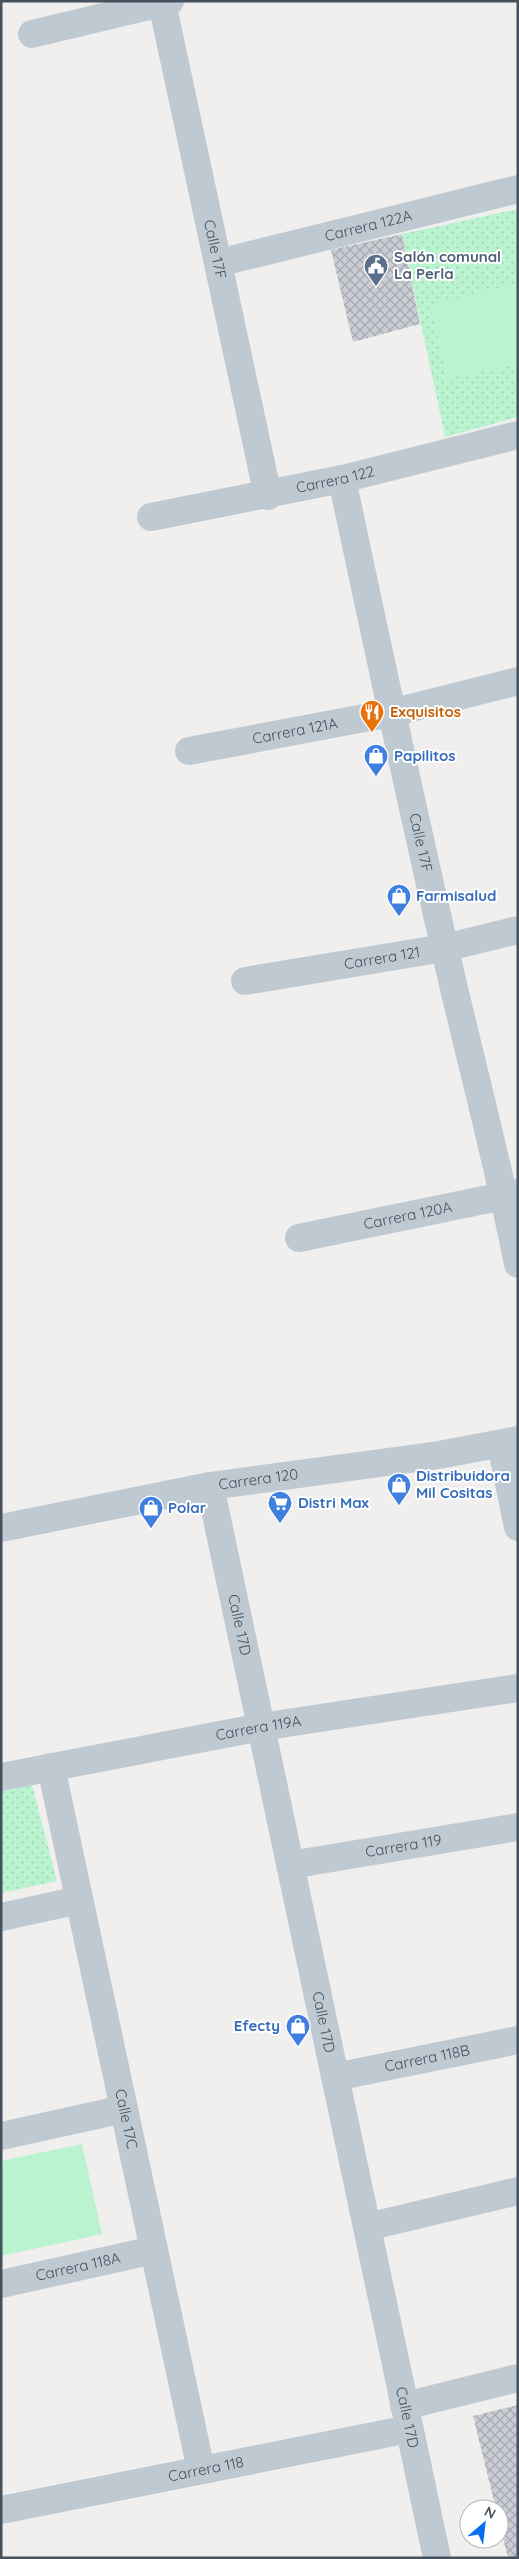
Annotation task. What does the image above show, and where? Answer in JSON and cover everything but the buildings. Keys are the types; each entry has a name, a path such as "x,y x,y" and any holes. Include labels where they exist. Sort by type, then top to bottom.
{"street":[{"path":"32,34 166,2"},
{"name":"Calle 17F","path":"166,2 218,263 268,496"},
{"name":"Carrera 122A","path":"218,263 518,189"},
{"name":"Carrera 122","path":"151,517 268,496 518,435"},
{"name":"Calle 17F","path":"342,479 391,713 444,948 511,1195 518,1264"},
{"name":"Carrera 121A","path":"189,751 391,713 518,680"},
{"name":"Carrera 121","path":"246,982 444,948 518,930"},
{"name":"Carrera 120A","path":"299,1238 511,1195"},
{"path":"510,1442 518,1527"},
{"name":"Carrera 120","path":"1,1528 210,1486 439,1455 510,1442"},
{"name":"Calle 17D","path":"210,1486 437,2558"},
{"name":"Carrera 119A","path":"1,1777 261,1727 518,1688"},
{"name":"Calle 17C","path":"51,1767 201,2470"},
{"name":"Carrera 119","path":"290,1865 518,1826"},
{"path":"1,1917 79,1900"},
{"name":"Carrera 118B","path":"335,2077 518,2040"},
{"path":"1,2136 124,2109"},
{"path":"367,2227 518,2191"},
{"name":"Carrera 118A","path":"1,2284 154,2250"},
{"name":"Carrera 118","path":"1,2510 201,2470 407,2417 518,2378"}],"green space":[{"path":"518,209 518,417 445,437 402,234"},
{"path":"518,283 518,364 447,379 430,304"},
{"path":"32,1785 57,1881 1,1893 1,1791"},
{"path":"82,2144 102,2234 1,2256 1,2161"}],"place":[{"name":"Salón comunal La Perla","path":"376,287"},
{"name":"Exquisitos","path":"372,733"},
{"name":"Papilitos","path":"376,777"},
{"name":"Farmisalud","path":"399,917"},
{"name":"Distribuidora Mil Cositas","path":"399,1506"},
{"name":"Distri Max","path":"280,1524"},
{"name":"Polar","path":"151,1529"},
{"name":"Efecty","path":"298,2047"}]}
